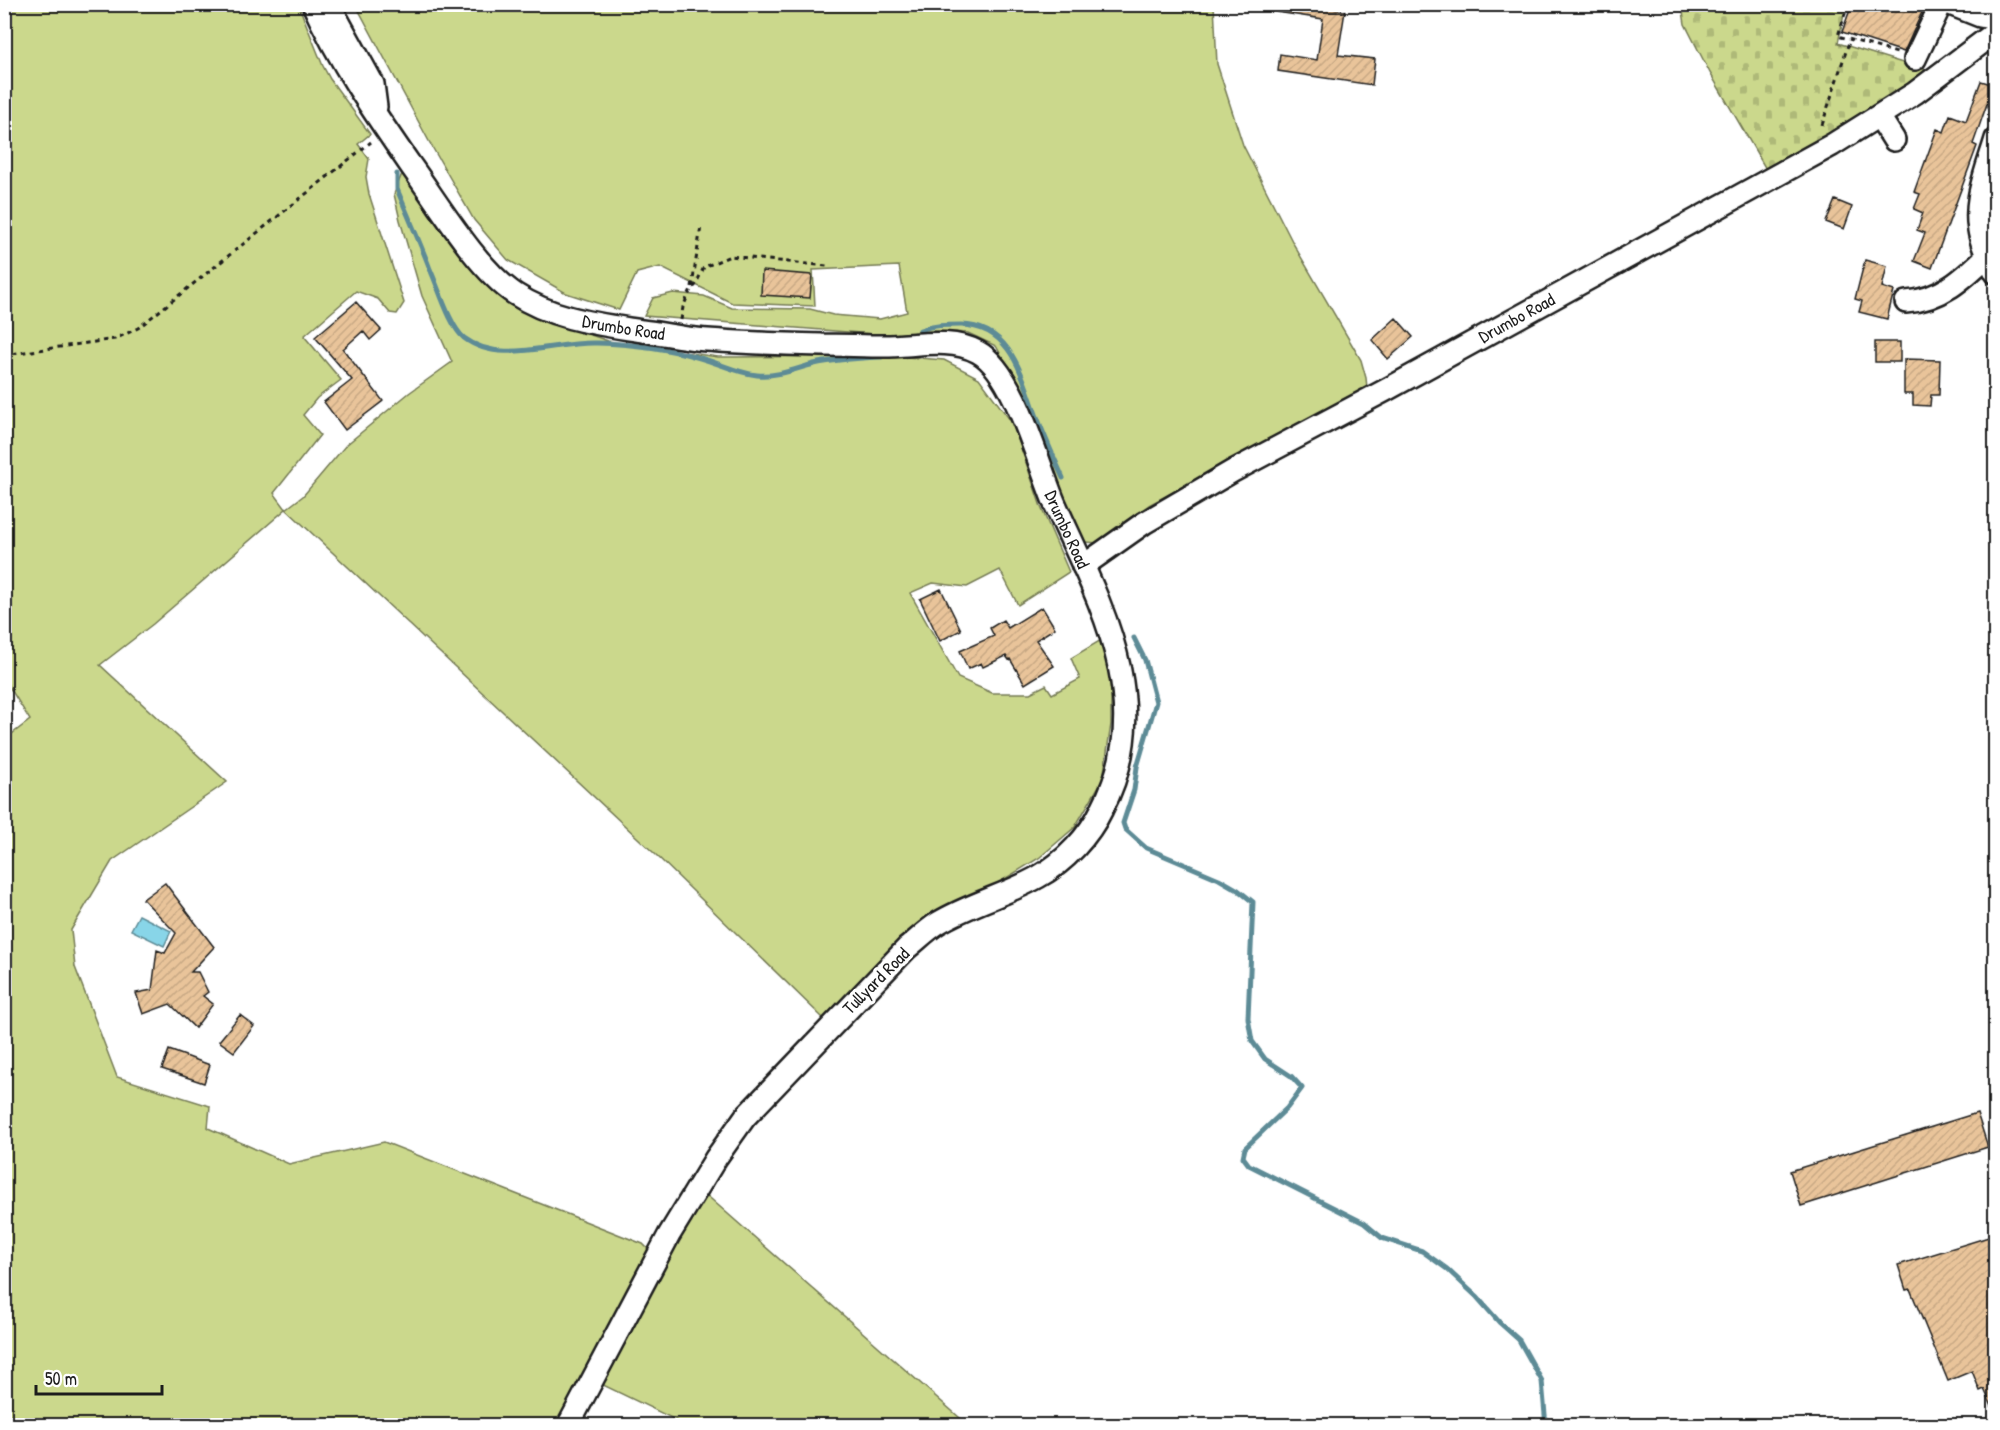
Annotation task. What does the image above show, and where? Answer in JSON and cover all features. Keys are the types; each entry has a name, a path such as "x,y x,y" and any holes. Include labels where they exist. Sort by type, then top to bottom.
{"street":[{"name":"Drumbo Road","path":"314,4 322,25 351,77 382,123 483,266 513,293 544,309 581,322 679,336 751,343 958,345 979,352 995,365 1014,397 1046,482 1083,566 1144,523 1233,471 1386,390 1821,150 1915,93 1995,32"},
{"path":"329,4 373,84 382,123"},
{"path":"1915,59 1941,4"},
{"path":"1950,4 1980,16 1995,19"},
{"path":"1879,116 1894,140"},
{"path":"1906,302 1924,300 1991,265 1981,239 1977,217 1978,201 1995,139"},
{"name":"Tullyard Road","path":"568,1425 669,1235 716,1158 745,1117 907,948 938,924 1040,876 1071,851 1095,824 1112,791 1122,758 1126,718 1122,676 1106,617 1083,566"}],"path":[{"path":"1848,4 1838,36 1915,59"},
{"path":"1822,125 1850,39"},
{"path":"4,355 115,339 138,328 382,123"},
{"path":"679,336 683,307 692,287 701,226"},
{"path":"692,287 704,267 730,256 827,266"}],"green space":[{"path":"298,4 330,79 370,134 358,144 369,159 366,177 369,194 404,303 397,314 390,313 378,299 356,291 304,336 341,380 317,398 303,415 320,435 274,493 286,509 153,624 100,665 227,782 112,861 71,930 75,967 117,1077 210,1106 208,1128 289,1164 384,1142 643,1244 648,1249 589,1366 556,1425 5,1426 4,740 30,720 5,680 5,5"},
{"path":"356,5 1214,5 1217,64 1243,145 1294,245 1361,360 1367,388 1149,505 1098,543 1086,542 1079,538 1014,378 996,346 968,333 931,331 886,335 644,316 653,298 673,293 704,296 732,308 810,309 833,315 880,319 907,312 899,266 813,270 815,306 732,303 660,267 637,273 619,310 566,293 508,260 474,220"},
{"path":"1682,5 1846,5 1838,43 1935,73 1767,171 1710,73 1685,24"},
{"path":"403,171 481,278 512,301 574,329 608,341 718,357 894,356 944,360 979,378 1013,424 1041,507 1069,572 1018,605 1000,570 967,587 933,583 910,593 958,678 992,693 1030,693 1046,685 1052,694 1080,679 1071,658 1101,640 1108,659 1111,690 1111,724 1103,779 1075,827 1039,858 993,886 948,905 920,924 876,965 825,1020 654,853 286,509 303,496 346,445 409,393 452,362 422,296 400,220 394,194"},
{"path":"703,1192 968,1425 674,1425 676,1420 601,1384"}],"water":[{"path":"139,915 171,931 164,946 131,930"}],"building":[{"path":"1277,4 1326,4 1326,8 1345,11 1338,55 1375,59 1372,85 1278,71 1280,54 1317,60 1323,19 1277,12"},
{"path":"1852,4 1906,4 1923,10 1904,52 1842,32"},
{"path":"1981,81 1995,85 1995,92 1993,99 1989,98 1973,144 1977,146 1932,268 1914,261 1925,233 1917,230 1923,213 1914,209 1920,194 1914,192 1937,129 1944,132 1950,115 1966,121"},
{"path":"1835,200 1852,207 1844,229 1826,222"},
{"path":"1865,260 1887,266 1882,287 1894,291 1887,319 1859,312 1862,301 1855,299"},
{"path":"762,271 812,275 810,298 761,295"},
{"path":"356,302 381,330 370,340 363,331 343,349 383,401 345,430 324,402 352,380 315,337"},
{"path":"1396,318 1413,337 1388,359 1372,340"},
{"path":"1875,342 1900,342 1900,362 1875,362"},
{"path":"1904,359 1940,360 1939,395 1931,395 1930,406 1913,405 1913,394 1904,394"},
{"path":"941,589 961,630 940,641 920,599"},
{"path":"1042,607 1055,628 1036,640 1054,666 1025,684 1006,656 983,667 981,663 968,669 960,651 994,636 990,628 1003,620 1008,628"},
{"path":"165,883 214,947 191,972 198,972 208,992 203,996 213,1004 195,1028 170,1004 143,1014 136,993 152,990 157,950 165,953 176,933 143,899"},
{"path":"240,1015 254,1026 234,1052 219,1041"},
{"path":"169,1050 210,1065 204,1083 162,1069"},
{"path":"1977,1113 1988,1147 1801,1206 1790,1171"},
{"path":"1995,1235 1995,1413 1984,1389 1980,1391 1972,1371 1948,1381 1910,1289 1906,1290 1898,1265"}],"waterway":[{"path":"397,174 397,189 449,316 459,333 479,346 511,351 581,343 636,346 675,352 757,375 779,374 831,361 882,357"},
{"path":"920,330 945,325 961,325 979,328 993,334 1004,344 1020,371 1063,478"},
{"path":"1134,638 1145,660 1156,702 1137,767 1134,790 1123,823 1125,829 1146,848 1219,879 1253,902 1248,1018 1252,1041 1265,1059 1291,1076 1302,1088 1287,1108 1245,1148 1243,1157 1249,1165 1364,1223 1382,1238 1422,1251 1447,1269 1519,1340 1542,1381 1546,1426"}]}
